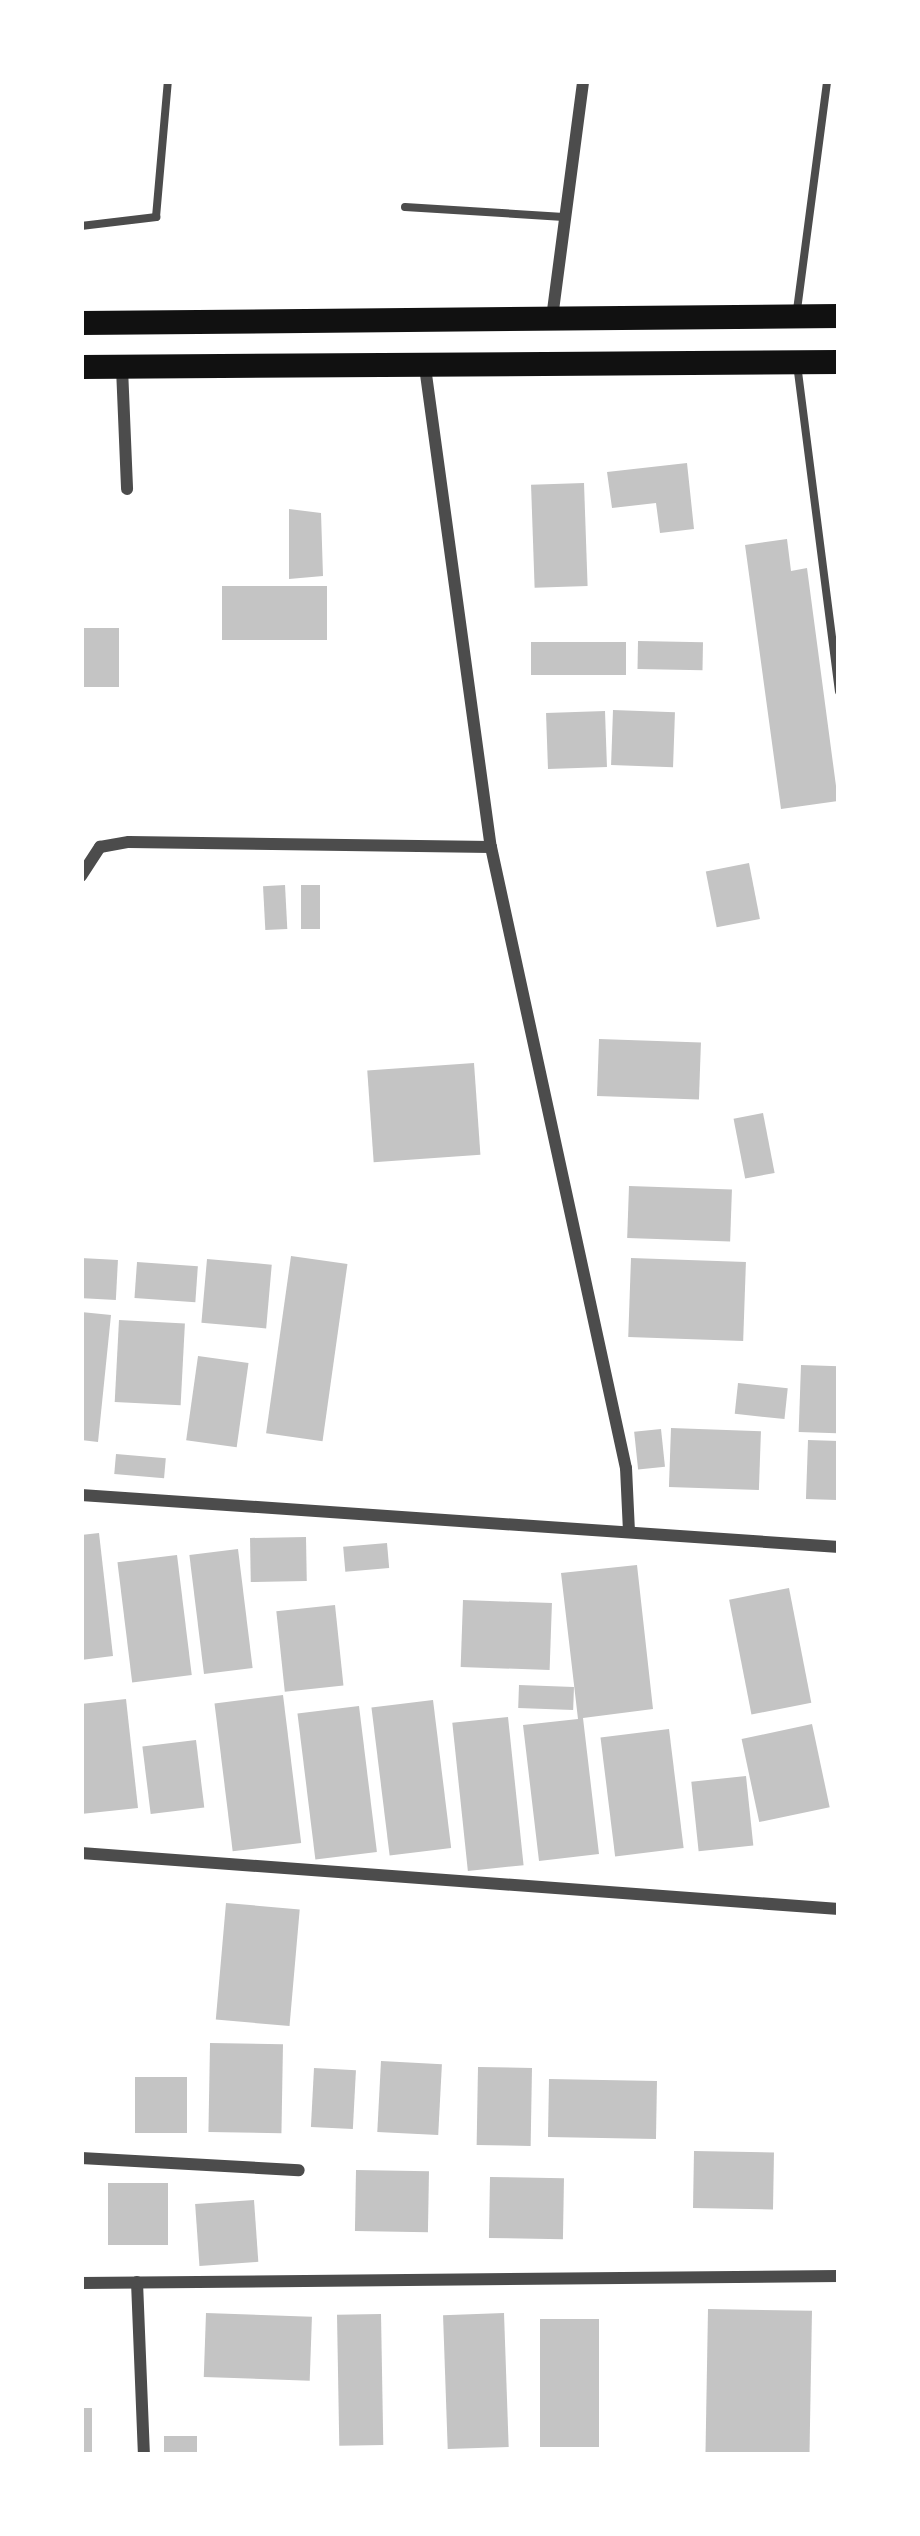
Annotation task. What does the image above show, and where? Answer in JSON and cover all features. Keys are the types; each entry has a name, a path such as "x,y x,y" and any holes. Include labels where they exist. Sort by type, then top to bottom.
{"highway":[{"path":"81,323 839,316"},
{"path":"81,367 839,362"}],"street":[{"path":"551,322 583,81"},
{"path":"122,367 127,489"},
{"path":"425,367 491,847 626,1468 629,1532"},
{"path":"81,876 100,848 129,842 491,847"},
{"path":"81,1495 839,1547"},
{"path":"81,1853 839,1909"},
{"path":"81,2158 299,2170"},
{"path":"81,2283 839,2276"},
{"path":"137,2282 144,2455"}],"lane":[{"path":"81,226 156,217 168,81"},
{"path":"796,317 826,81"},
{"path":"405,207 565,217"},
{"path":"797,362 839,692"}],"building":[{"path":"687,463 694,529 660,533 656,503 612,508 607,472"},
{"path":"584,483 588,586 535,588 531,485"},
{"path":"289,509 321,513 323,576 289,579"},
{"path":"787,539 791,571 807,568 838,801 781,809 745,545"},
{"path":"222,586 327,586 327,640 222,640"},
{"path":"81,628 119,628 119,687 81,687"},
{"path":"638,641 703,642 703,670 638,669"},
{"path":"531,642 626,642 626,675 531,675"},
{"path":"613,710 675,712 673,767 611,765"},
{"path":"605,711 607,767 548,769 546,713"},
{"path":"749,863 760,919 717,927 706,871"},
{"path":"285,885 287,929 265,930 263,886"},
{"path":"301,885 320,885 320,929 301,929"},
{"path":"599,1039 701,1043 699,1100 597,1096"},
{"path":"474,1063 480,1155 374,1162 367,1070"},
{"path":"763,1113 775,1173 745,1179 734,1119"},
{"path":"629,1186 732,1190 730,1242 627,1238"},
{"path":"291,1256 347,1264 323,1441 266,1433"},
{"path":"81,1258 118,1260 116,1300 81,1298"},
{"path":"631,1258 746,1262 743,1341 628,1337"},
{"path":"207,1259 272,1265 266,1328 201,1323"},
{"path":"137,1262 198,1266 195,1302 134,1298"},
{"path":"81,1312 111,1315 98,1442 81,1440"},
{"path":"119,1320 185,1323 181,1405 115,1402"},
{"path":"198,1356 249,1363 237,1447 186,1440"},
{"path":"801,1365 839,1366 837,1433 799,1432"},
{"path":"738,1383 788,1388 784,1419 735,1414"},
{"path":"671,1428 761,1431 759,1490 669,1487"},
{"path":"661,1429 665,1467 638,1470 634,1432"},
{"path":"808,1440 839,1441 837,1500 806,1499"},
{"path":"116,1454 166,1458 164,1478 114,1474"},
{"path":"99,1533 113,1656 81,1660 81,1535"},
{"path":"306,1537 307,1581 251,1582 250,1538"},
{"path":"387,1543 389,1568 345,1572 343,1547"},
{"path":"238,1549 253,1668 204,1674 189,1555"},
{"path":"177,1555 192,1675 132,1682 117,1562"},
{"path":"637,1565 653,1709 583,1718 599,1854 539,1861 523,1725 578,1719 561,1573"},
{"path":"789,1588 811,1703 751,1714 729,1600"},
{"path":"463,1600 552,1603 550,1670 461,1667"},
{"path":"335,1605 343,1686 285,1692 276,1611"},
{"path":"519,1685 574,1687 573,1710 518,1708"},
{"path":"283,1695 301,1843 233,1851 215,1703"},
{"path":"126,1699 138,1808 81,1814 81,1704"},
{"path":"433,1700 451,1848 390,1855 371,1708"},
{"path":"359,1706 377,1852 315,1859 297,1714"},
{"path":"508,1717 524,1865 468,1871 452,1723"},
{"path":"812,1724 830,1807 759,1822 742,1739"},
{"path":"669,1729 684,1848 615,1857 601,1737"},
{"path":"196,1740 204,1807 151,1814 142,1747"},
{"path":"746,1776 753,1846 699,1851 691,1782"},
{"path":"226,1903 300,1909 290,2026 216,2020"},
{"path":"210,2043 283,2044 281,2133 208,2132"},
{"path":"381,2061 442,2064 438,2135 377,2132"},
{"path":"478,2067 532,2068 531,2146 477,2145"},
{"path":"314,2068 356,2070 353,2129 311,2127"},
{"path":"135,2077 187,2077 187,2133 135,2133"},
{"path":"549,2079 657,2081 656,2139 548,2137"},
{"path":"694,2151 774,2152 773,2209 693,2208"},
{"path":"356,2170 429,2171 428,2232 355,2231"},
{"path":"490,2177 564,2178 563,2239 489,2238"},
{"path":"108,2183 168,2183 168,2245 108,2245"},
{"path":"254,2200 258,2262 199,2266 195,2204"},
{"path":"708,2309 812,2311 809,2455 705,2455"},
{"path":"206,2313 312,2317 310,2381 204,2377"},
{"path":"504,2313 509,2447 448,2449 443,2315"},
{"path":"381,2314 383,2445 339,2446 337,2315"},
{"path":"540,2319 599,2319 599,2447 540,2447"},
{"path":"81,2408 92,2408 92,2455 81,2455"},
{"path":"164,2436 197,2436 197,2455 164,2455"}]}
